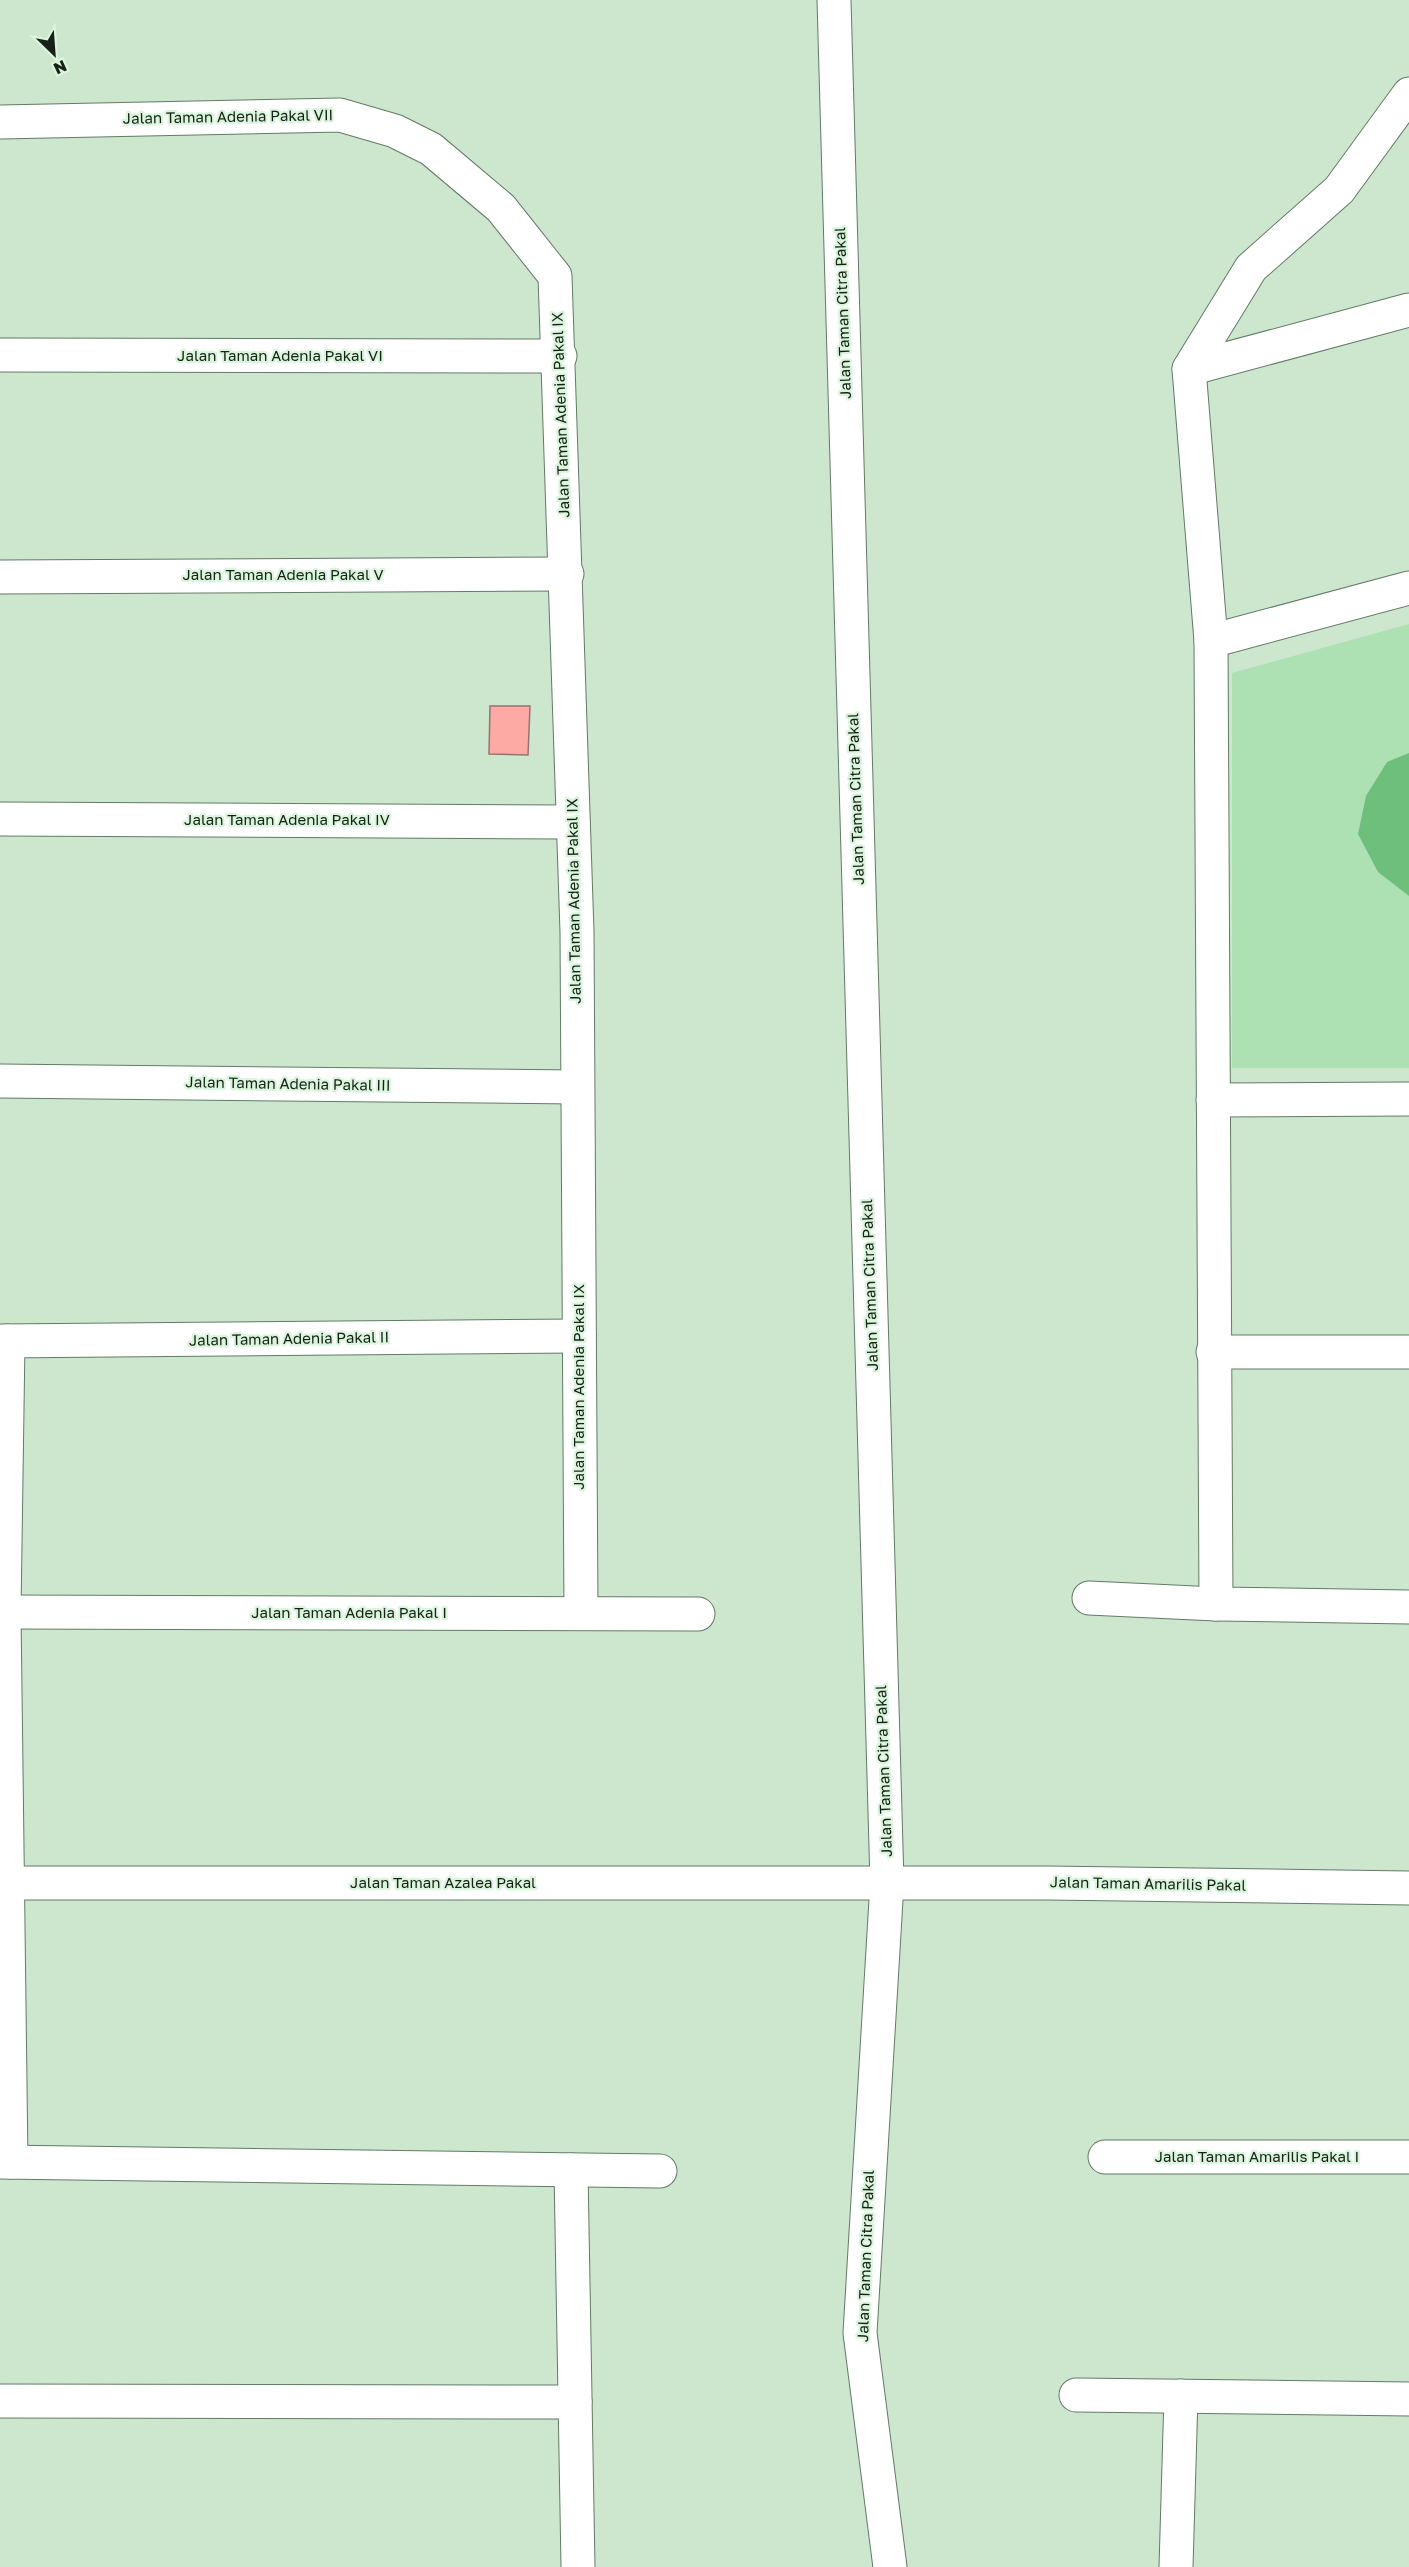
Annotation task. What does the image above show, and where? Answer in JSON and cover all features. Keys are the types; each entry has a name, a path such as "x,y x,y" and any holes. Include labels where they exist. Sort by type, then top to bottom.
{"street":[{"name":"Jalan Taman Citra Pakal","path":"834,0 887,1883 860,2333 890,2567"},
{"path":"1216,1604 1211,641 1188,369 1251,268 1339,190 1409,94"},
{"name":"Jalan Taman Adenia Pakal VII","path":"0,122 340,115 395,132 431,149 501,208"},
{"name":"Jalan Taman Adenia Pakal IX","path":"501,208 555,276 560,356 573,822 581,1613"},
{"path":"1188,369 1409,310"},
{"name":"Jalan Taman Adenia Pakal VI","path":"0,355 560,356"},
{"name":"Jalan Taman Adenia Pakal V","path":"0,577 567,574"},
{"path":"1211,641 1409,588"},
{"name":"Jalan Taman Adenia Pakal IV","path":"0,819 573,822"},
{"name":"Jalan Taman Adenia Pakal III","path":"0,1081 577,1087"},
{"path":"1213,1100 1409,1099"},
{"name":"Jalan Taman Adenia Pakal II","path":"4,1341 579,1336"},
{"path":"4,1341 2,1612 6,2162 660,2171"},
{"path":"1214,1352 1409,1352"},
{"path":"1089,1598 1216,1604 1409,1607"},
{"name":"Jalan Taman Adenia Pakal I","path":"2,1612 698,1614"},
{"name":"Jalan Taman Azalea Pakal","path":"4,1883 887,1883"},
{"name":"Jalan Taman Amarilis Pakal","path":"887,1883 1409,1888"},
{"name":"Jalan Taman Amarilis Pakal I","path":"1105,2157 1409,2157"},
{"path":"571,2170 578,2567"},
{"path":"1076,2395 1409,2399"},
{"path":"1176,2567 1181,2396"},
{"path":"0,2401 575,2402"}],"shaded area":[{"path":"1409,624 1409,1068 1232,1068 1232,673"},
{"path":"1409,753 1409,896 1378,872 1358,834 1366,796 1387,762"}],"building":[{"path":"490,706 530,706 528,755 489,754"}]}
